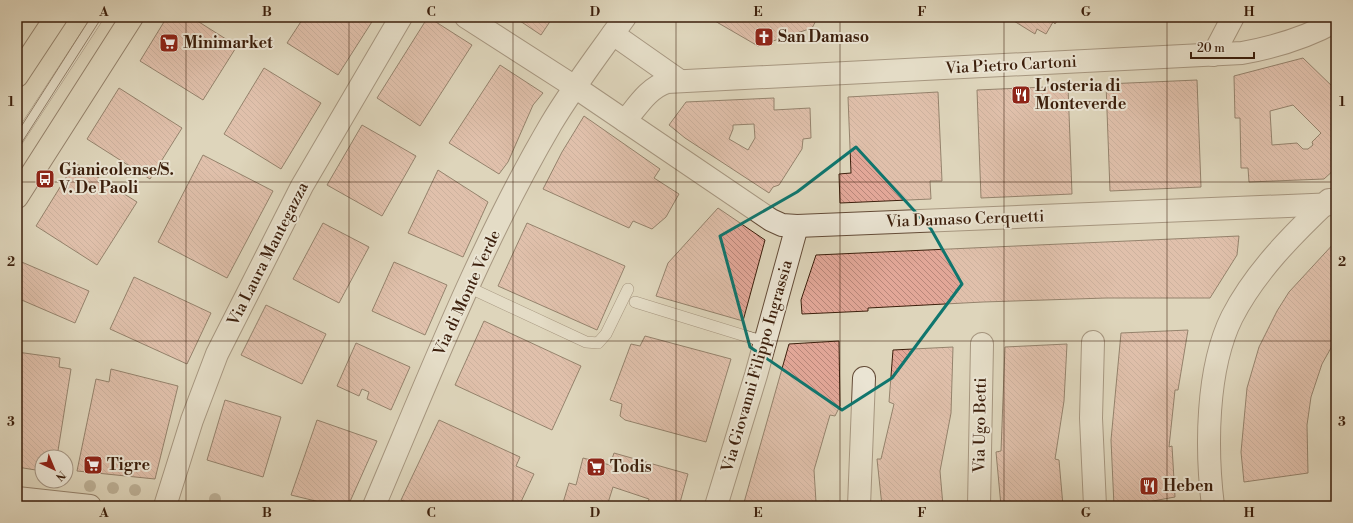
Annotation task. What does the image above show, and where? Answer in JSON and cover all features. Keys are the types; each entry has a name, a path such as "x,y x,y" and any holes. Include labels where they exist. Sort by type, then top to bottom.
{"main road":[{"path":"17,76 56,17"},
{"path":"17,197 132,17"}],"street":[{"name":"Via Laura Mantegazza","path":"165,506 192,420 217,354 302,186 401,17"},
{"name":"Via Damaso Cerquetti","path":"466,17 575,87 771,220 782,225 797,226 1332,200"},
{"path":"1213,55 1233,17"},
{"name":"Via Pietro Cartoni","path":"625,121 651,90 659,85 680,81 1242,53 1278,46 1316,31 1336,21"},
{"name":"Via di Monte Verde","path":"374,506 468,287 532,159 575,87 619,26"},
{"path":"619,26 680,81"},
{"path":"1213,506 1209,458 1211,404 1219,353 1231,318 1251,285 1275,255 1332,200"},
{"name":"Via Giovanni Filippo Ingrassia","path":"716,506 765,342 797,226"},
{"path":"1094,342 1091,418 1095,506"},
{"name":"Via Ugo Betti","path":"979,506 982,344"},
{"path":"859,506 864,378"},
{"path":"17,498 90,506"}],"lane":[{"path":"17,141 98,17"},
{"path":"468,287 586,342 598,343 606,334 628,289"},
{"path":"634,302 765,342"}],"highlighted area":[{"path":"856,147 931,229 962,284 892,378 842,410 750,347 720,236 797,192"}],"building":[{"path":"167,17 191,17 237,46 203,100 140,61"},
{"path":"304,17 375,17 338,75 287,43"},
{"path":"428,17 472,45 420,126 377,98"},
{"path":"514,17 553,17 541,35"},
{"name":"San Damaso","path":"708,17 818,17 812,28 758,46"},
{"path":"1009,17 1060,17 1055,24 1053,22 1046,34 1037,29 1035,34"},
{"path":"1303,58 1336,90 1336,168 1324,179 1249,182 1248,168 1241,168 1240,118 1235,118 1234,76","holes":["1293,105 1321,133 1312,142 1313,145 1308,149 1303,149 1297,143 1272,145 1270,111"]},
{"path":"500,65 543,93 533,105 508,162 499,174 449,143"},
{"path":"264,68 321,103 281,169 224,134"},
{"path":"1197,80 1201,187 1110,191 1106,84"},
{"path":"1068,86 1072,194 981,198 977,90"},
{"path":"119,88 182,128 150,179 87,139"},
{"path":"938,92 942,181 930,181 931,199 840,203 839,174 851,173 848,97"},
{"path":"774,98 774,110 810,108 811,138 803,139 802,149 779,185 773,187 769,193 685,138 669,125 686,102","holes":["754,124 755,138 748,150 729,139 733,125"]},
{"path":"584,116 660,169 654,178 679,194 666,217 652,229 633,221 629,228 543,189 562,152"},
{"path":"362,125 416,156 382,216 327,185"},
{"path":"203,155 273,191 227,278 158,242"},
{"path":"75,163 137,202 97,265 36,226"},
{"path":"438,170 488,202 463,257 408,233"},
{"path":"718,208 765,240 743,321 656,296 668,263"},
{"path":"323,223 369,247 339,303 293,279"},
{"path":"527,223 625,266 597,330 498,286"},
{"path":"1239,236 1237,255 1210,298 1106,298 983,302 868,308 868,311 802,314 801,300 816,255"},
{"path":"1336,241 1336,339 1322,364 1311,397 1307,425 1308,473 1244,482 1241,452 1247,388 1259,347 1277,311 1289,292"},
{"path":"17,260 89,291 75,323 17,298"},
{"path":"394,262 447,285 425,335 372,311"},
{"path":"134,277 211,313 187,364 110,329"},
{"path":"266,305 326,334 302,384 241,355"},
{"path":"484,321 581,366 552,430 455,385"},
{"path":"1188,330 1178,390 1175,390 1169,447 1172,446 1175,497 1125,506 1114,506 1111,440 1121,333"},
{"path":"645,336 731,359 706,442 625,420 620,416 622,404 610,400 631,344 640,346"},
{"path":"839,341 840,406 835,416 830,415 814,470 816,502 829,501 829,506 743,506 789,344"},
{"path":"356,343 410,367 391,410 367,399 369,392 362,389 359,396 337,386"},
{"path":"1067,344 1064,401 1055,459 1059,460 1063,506 1001,506 996,452 1001,451 1005,347"},
{"path":"953,347 951,413 940,471 943,506 882,506 877,459 881,459 894,404 889,402 893,350"},
{"path":"17,352 60,358 59,367 71,369 58,449 34,449 34,470 17,467"},
{"path":"111,369 178,386 155,479 77,471 96,379 109,382"},
{"path":"225,400 281,417 263,477 207,460"},
{"path":"317,420 377,441 348,506 336,506 291,495"},
{"path":"439,420 520,457 516,466 534,474 519,506 416,506 401,500"},
{"path":"614,453 688,474 679,506 647,506 649,499 613,487 607,506 562,506 569,483 576,485 583,458 610,465"}],"tram line":[{"path":"17,133 91,17"},
{"path":"17,150 102,17"}],"place":[{"name":"San Damaso","path":"764,37"},
{"name":"Minimarket","path":"169,43"},
{"name":"L'osteria di Monteverde","path":"1021,95"},
{"name":"Gianicolense/S. V. De Paoli","path":"45,179"},
{"name":"Tigre","path":"93,465"},
{"name":"Todis","path":"596,467"},
{"name":"Heben","path":"1149,486"}]}
